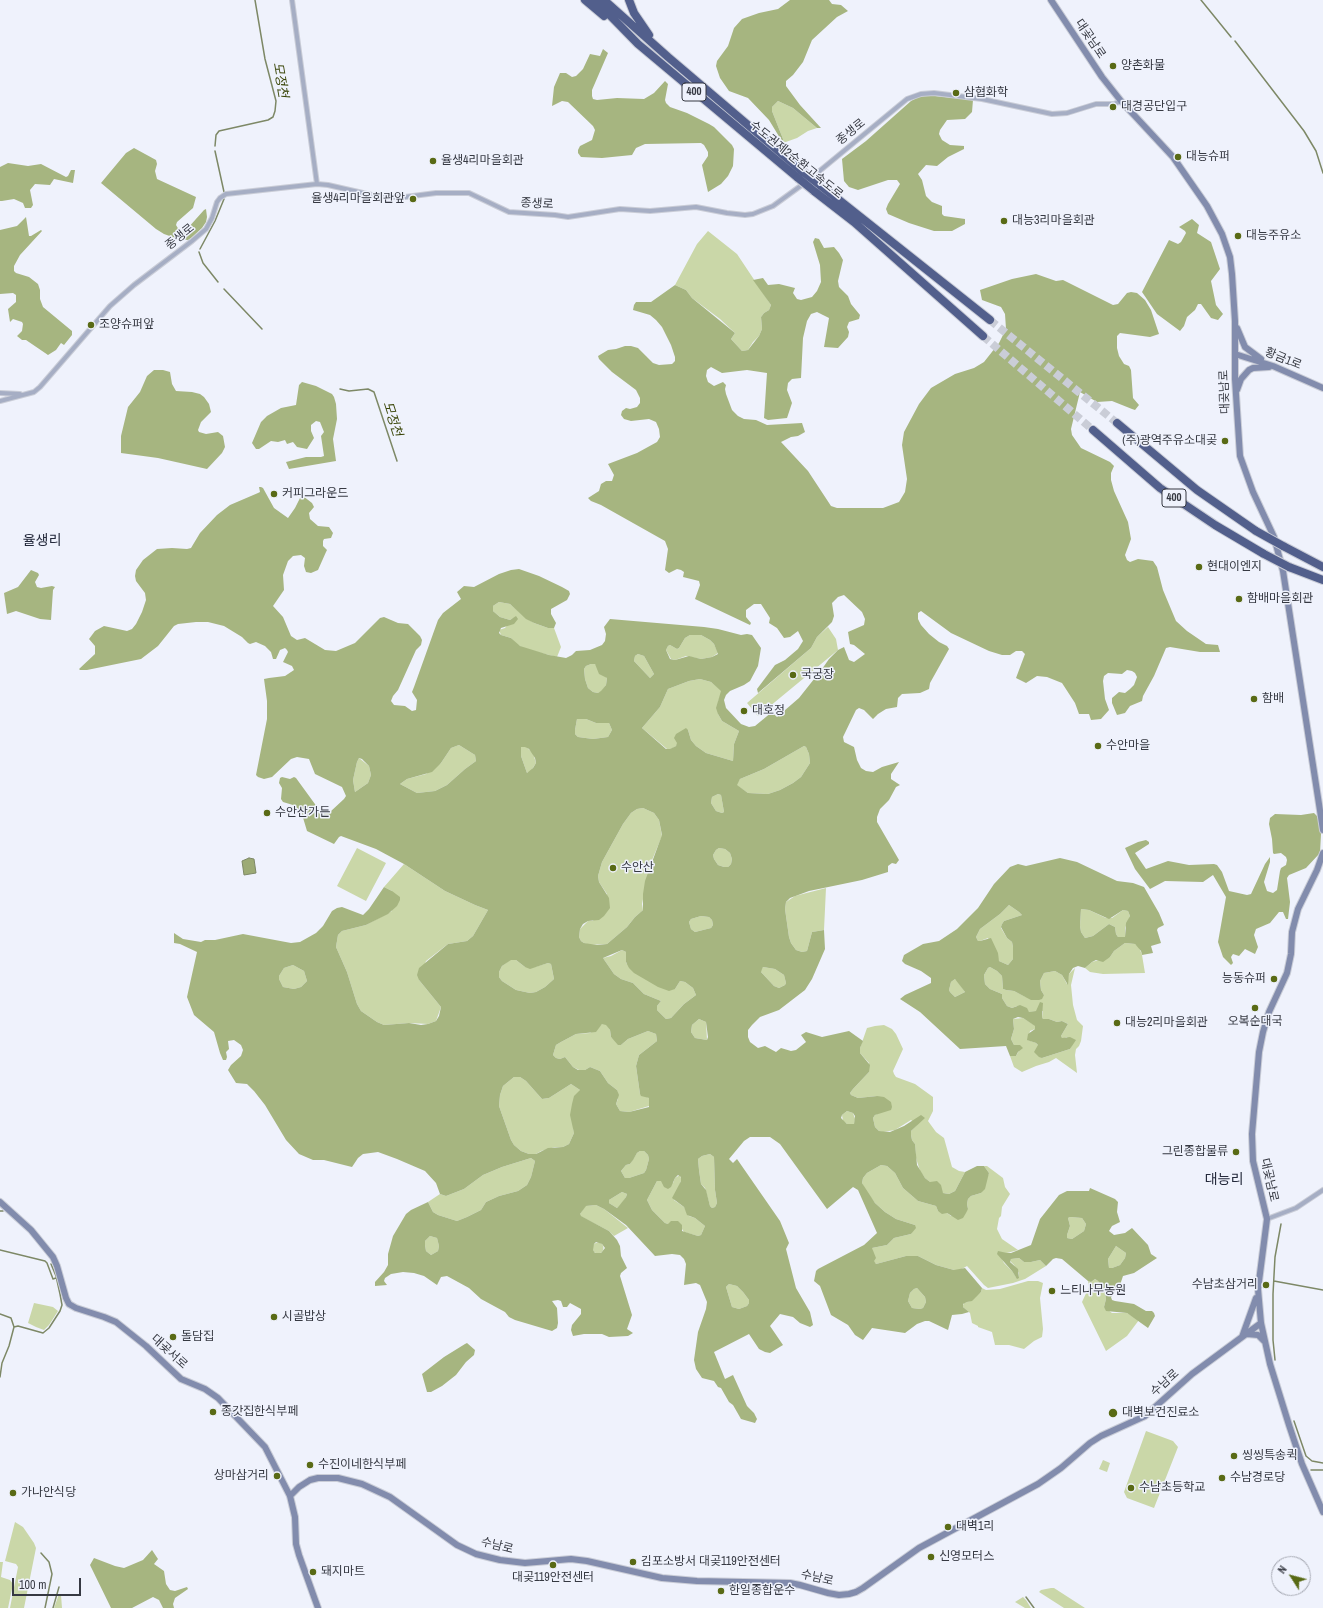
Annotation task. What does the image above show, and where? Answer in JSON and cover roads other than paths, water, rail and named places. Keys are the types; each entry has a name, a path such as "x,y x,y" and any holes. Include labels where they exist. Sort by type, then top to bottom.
{"highway":[{"path":"585,0 638,44"},
{"name":"수도권제2순환고속도로","path":"595,0 638,44 817,188 990,320"},
{"name":"수도권제2순환고속도로","path":"604,0 800,174"},
{"path":"629,0 634,13 646,31 668,57"},
{"name":"수도권제2순환고속도로","path":"817,188 983,336"},
{"name":"400","path":"1117,423 1197,490 1256,530 1323,567"},
{"name":"400","path":"1093,430 1160,488 1215,526 1264,554 1323,580"}],"street":[{"path":"292,0 317,184"},
{"name":"대곶남로","path":"1051,0 1084,52 1121,101 1168,151 1215,220 1222,234 1230,257 1235,321 1238,444 1240,456 1253,492 1274,537 1284,571 1323,830"},
{"name":"종생로","path":"0,401 34,392 40,387 110,306 200,234 209,224 217,202 223,196 235,193 317,184 328,185 376,196 390,197 469,193 509,212 555,215 568,218 620,208 650,211 696,207 736,214 753,214 773,206 786,197 900,105 914,96 934,93 982,99 1052,114 1067,113 1096,104 1114,104 1121,101"},
{"path":"1235,321 1244,347 1273,366"},
{"name":"황금1로","path":"1235,354 1273,366 1323,388"},
{"path":"1236,394 1241,379 1249,370 1253,368 1273,366"},
{"path":"0,393 22,395"},
{"name":"대곶남로","path":"1323,854 1318,870 1298,909 1294,925 1287,973 1265,1022 1259,1052 1252,1134 1253,1161 1267,1219 1258,1289 1264,1342 1302,1464 1323,1512"},
{"path":"1267,1219 1296,1208 1323,1190"},
{"name":"대곶서로","path":"0,1202 31,1230 53,1257 66,1298 70,1304 76,1308 104,1316 116,1322 146,1346 181,1379 205,1389 218,1398 265,1446 290,1496 294,1511 296,1544 318,1608"},
{"path":"1258,1289 1254,1308 1244,1336 1258,1335 1264,1342"},
{"name":"수남로","path":"290,1496 299,1487 310,1480 318,1478 338,1478 362,1484 390,1497 457,1545 476,1554 500,1560 525,1563 571,1559 587,1561 662,1578 697,1581 790,1583 833,1594 849,1594 864,1588 919,1548 1038,1484 1061,1468 1090,1443 1101,1436 1145,1416 1192,1374 1261,1323"}],"waterway":[{"name":"모정천","path":"215,146 216,135 219,131 268,120 273,117 275,111 276,101 265,59 255,0"},
{"path":"1201,0 1231,37"},
{"path":"1235,41 1304,131 1316,151 1323,173"},
{"name":"모정천","path":"215,151 224,192"},
{"name":"모정천","path":"200,249 215,221 224,199"},
{"name":"모정천","path":"199,252 203,263 218,282"},
{"name":"모정천","path":"224,289 262,329"},
{"name":"모정천","path":"340,389 349,391 368,389 374,392 397,461"},
{"path":"1275,1360 1273,1340 1273,1294 1275,1257 1281,1224"},
{"path":"0,1250 45,1261 53,1279 56,1278"},
{"path":"0,1377 2,1363 9,1346 14,1327 18,1326 43,1333 49,1328 60,1311 62,1305 60,1294 56,1276 51,1264"},
{"path":"1274,1281 1323,1290"},
{"path":"0,1314 11,1318 14,1327"},
{"path":"1294,1421 1306,1456 1312,1461 1323,1463"},
{"path":"1311,1470 1323,1470"},
{"path":"41,1553 49,1562 52,1574 45,1608"},
{"path":"53,1608 59,1587"},
{"path":"1026,1597 1034,1608"}],"tunnel":[{"path":"990,320 1117,423"},
{"path":"983,336 1093,430"}],"place":[{"name":"양촌화물","path":"1113,66"},
{"name":"삼협화학","path":"956,93"},
{"name":"대경공단입구","path":"1113,107"},
{"name":"대능슈퍼","path":"1178,157"},
{"name":"율생4리마을회관","path":"433,161"},
{"name":"율생4리마을회관앞","path":"413,199"},
{"name":"대능3리마을회관","path":"1004,221"},
{"name":"대능주유소","path":"1238,236"},
{"name":"조양슈퍼앞","path":"91,325"},
{"name":"(주)광역주유소대곶","path":"1225,441"},
{"name":"커피그라운드","path":"274,494"},
{"name":"현대이엔지","path":"1199,567"},
{"name":"함배마을회관","path":"1239,599"},
{"name":"국궁장","path":"793,675"},
{"name":"함배","path":"1254,699"},
{"name":"대호정","path":"744,711"},
{"name":"수안마을","path":"1098,746"},
{"name":"수안산가든","path":"267,813"},
{"name":"수안산","path":"613,868"},
{"name":"능동슈퍼","path":"1274,979"},
{"name":"오복순대국","path":"1255,1008"},
{"name":"대능2리마을회관","path":"1117,1023"},
{"name":"그린종합물류","path":"1236,1152"},
{"name":"수남초삼거리","path":"1266,1285"},
{"name":"느티나무농원","path":"1052,1291"},
{"name":"시골밥상","path":"274,1317"},
{"name":"돌담집","path":"173,1337"},
{"name":"종갓집한식부페","path":"213,1412"},
{"name":"대벽보건진료소","path":"1113,1413"},
{"name":"씽씽특송퀵","path":"1234,1456"},
{"name":"수진이네한식부페","path":"310,1465"},
{"name":"상마삼거리","path":"277,1476"},
{"name":"수남경로당","path":"1222,1478"},
{"name":"수남초등학교","path":"1131,1488"},
{"name":"가나안식당","path":"13,1493"},
{"name":"대벽1리","path":"948,1527"},
{"name":"신영모터스","path":"931,1557"},
{"name":"김포소방서 대곶119안전센터","path":"633,1562"},
{"name":"대곶119안전센터","path":"553,1565"},
{"name":"돼지마트","path":"313,1572"},
{"name":"한일종합운수","path":"721,1591"}],"district":[{"name":"율생리","path":"42,541"},
{"name":"대능리","path":"1224,1180"}]}
